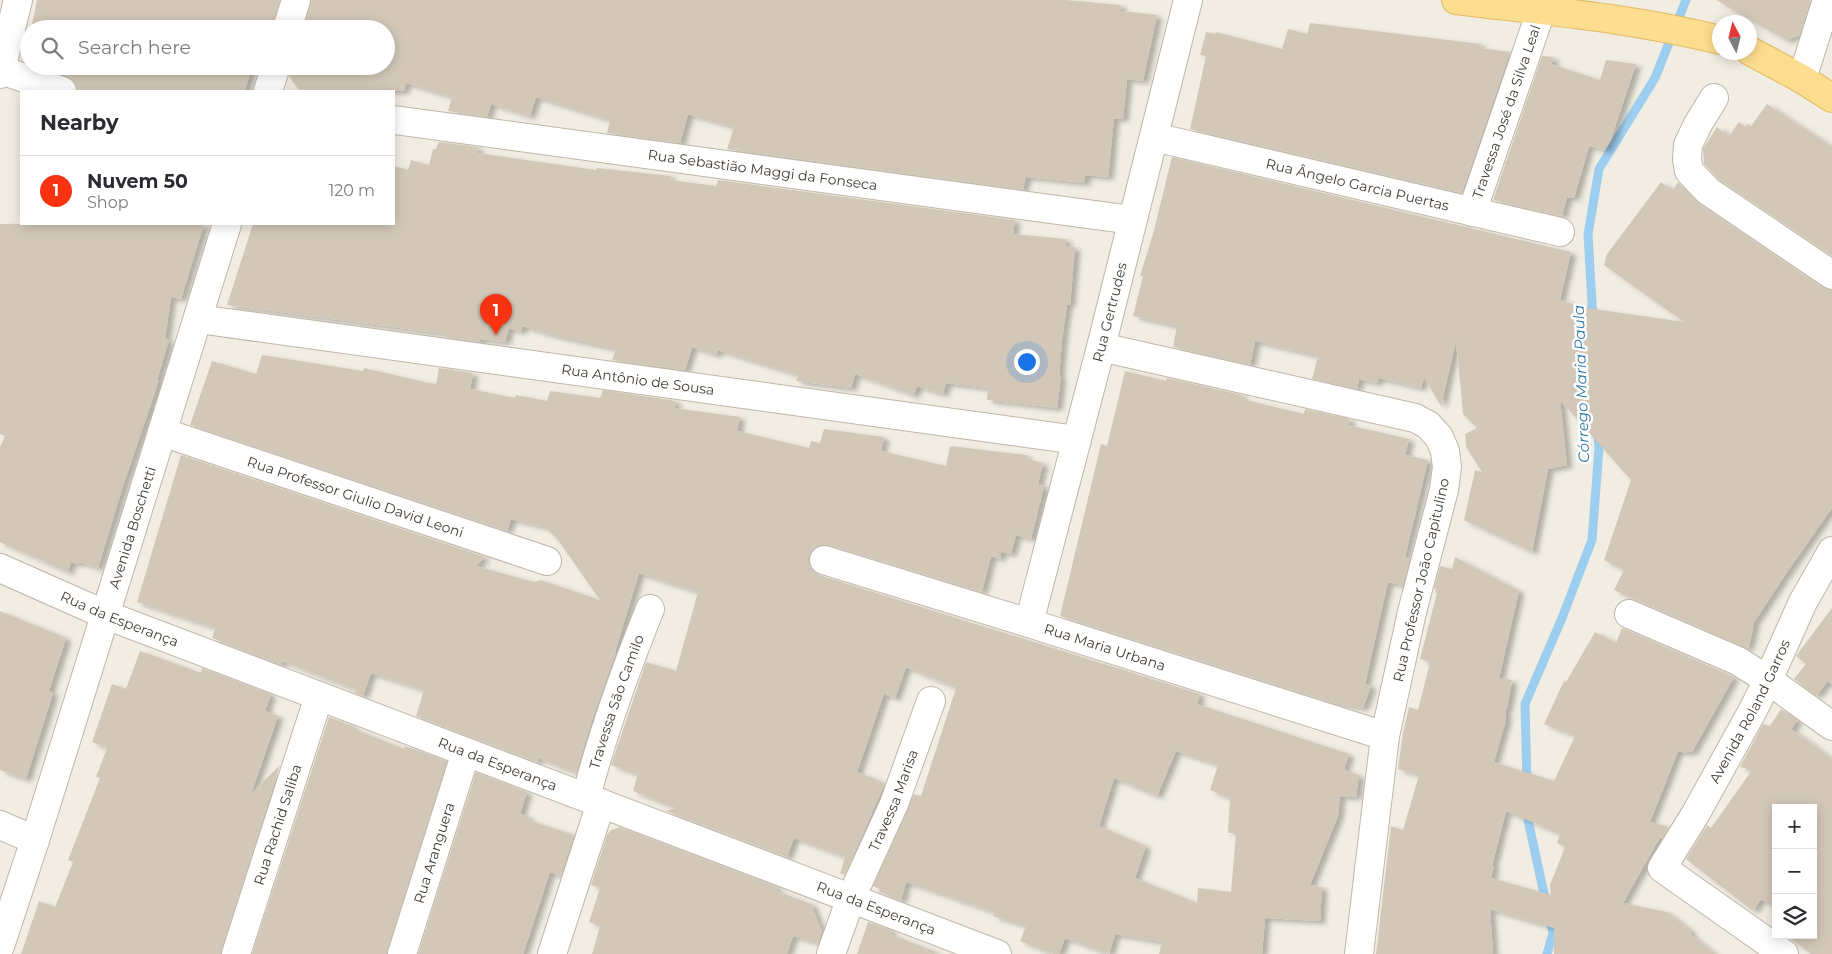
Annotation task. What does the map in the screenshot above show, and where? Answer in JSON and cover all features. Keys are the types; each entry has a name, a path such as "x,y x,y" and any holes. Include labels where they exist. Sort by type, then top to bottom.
{"main road":[{"path":"1456,0 1627,21 1712,38"},
{"path":"1757,55 1832,98"}],"street":[{"path":"18,0 1,72 59,90"},
{"path":"290,20 296,0"},
{"name":"Rua Gertrudes","path":"1029,622 1188,0"},
{"path":"1802,79 1827,0"},
{"name":"Travessa José da Silva Leal","path":"1472,212 1541,10"},
{"path":"268,90 273,75"},
{"path":"1714,98 1688,145 1687,159 1689,171 1708,191 1832,275"},
{"name":"Rua Sebastião Maggi da Fonseca","path":"395,120 1132,220"},
{"name":"Rua Ângelo Garcia Puertas","path":"1154,137 1560,232"},
{"name":"Avenida Boschetti","path":"0,946 106,615 227,225"},
{"name":"Rua Antônio de Sousa","path":"198,318 1077,440"},
{"name":"Rua Professor João Capitulino","path":"1101,346 1415,418 1428,425 1438,437 1444,451 1447,467 1444,490 1412,612 1385,736 1359,954"},
{"name":"Rua Professor Giulio David Leoni","path":"162,432 547,561"},
{"name":"Avenida Roland Garros","path":"1784,954 1662,868 1696,813 1768,680 1803,602 1832,552"},
{"name":"Rua Maria Urbana","path":"824,560 1029,622 1385,736"},
{"name":"Rua da Esperança","path":"0,568 106,615 997,954"},
{"name":"Travessa São Camilo","path":"552,954 594,800 596,760 619,686 650,609"},
{"path":"1629,614 1738,661 1832,726"},
{"name":"Rua Rachid Saliba","path":"236,954 319,696"},
{"name":"Travessa Marisa","path":"831,954 851,898 894,804 931,701"},
{"name":"Rua Aranguera","path":"402,954 466,752"},
{"path":"0,825 35,840"}],"building":[{"path":"37,0 280,0 274,20 33,20"},
{"path":"311,0 1066,0 1121,5 1121,11 1157,15 1143,81 1127,79 1123,119 1114,118 1108,177 1085,175 1085,183 1026,177 1023,190 727,149 734,127 688,114 680,143 607,133 610,120 536,97 530,116 491,104 487,117 448,111 452,97 406,83 404,91 298,89 289,75 395,75 395,20 305,20"},
{"path":"1716,0 1811,0 1800,35 1786,40 1757,23 1757,15 1742,15"},
{"path":"1310,23 1481,44 1480,48 1510,52 1462,193 1190,129 1206,56 1200,55 1206,32 1215,34 1216,32 1282,49 1288,29 1307,34"},
{"path":"1542,56 1554,57 1551,64 1600,80 1606,60 1636,64 1611,139 1605,150 1589,146 1574,198 1567,197 1562,216 1493,200"},
{"path":"65,75 249,75 245,90 81,90 77,89 74,81"},
{"path":"1767,104 1832,147 1832,256 1718,179 1704,164 1703,149 1717,127 1729,136 1739,122 1746,127 1748,124 1751,126"},
{"path":"439,142 478,147 477,153 596,170 597,168 671,176 670,180 716,186 718,180 1015,220 1013,234 1066,239 1066,246 1075,247 1070,305 1067,304 1062,340 1059,376 1061,376 1057,408 987,400 988,388 946,383 943,394 917,386 914,395 855,374 851,388 796,381 798,375 718,350 716,355 692,347 685,370 612,360 616,349 556,336 523,326 520,332 509,328 505,342 480,339 479,342 445,337 445,334 227,305 253,225 395,225 395,166 408,170 411,160 429,165 433,149 436,149"},
{"path":"1172,157 1571,252 1560,300 1587,308 1684,322 1604,265 1607,254 1661,182 1673,190 1678,182 1699,204 1823,288 1832,290 1832,508 1753,624 1748,649 1614,590 1624,570 1604,560 1631,480 1560,400 1567,465 1548,469 1532,552 1464,520 1475,470 1482,472 1466,447 1465,434 1477,428 1463,414 1456,341 1441,406 1424,378 1421,388 1379,378 1377,383 1359,379 1357,389 1312,379 1318,356 1255,341 1250,365 1173,347 1177,326 1133,316 1143,276 1140,276 1153,234"},
{"path":"0,224 204,225 181,299 171,297 165,339 169,340 157,380 159,380 122,489 98,568 79,562 78,564 71,562 68,572 0,542 0,447 5,436 0,434"},
{"path":"262,355 363,371 364,368 436,384 439,368 473,373 470,389 515,398 516,395 547,401 550,391 600,398 603,390 676,401 674,408 740,417 737,431 809,448 811,441 820,443 824,429 884,437 881,451 946,466 950,446 1027,455 1026,459 1043,463 1038,484 1044,486 1031,539 1016,535 1011,554 1001,552 1000,559 991,556 982,592 829,545 820,545 813,549 809,556 809,564 813,571 819,575 1200,694 1197,704 1349,754 1344,770 1359,775 1356,797 1340,796 1338,816 1310,885 1322,887 1320,921 1265,918 1262,954 1159,954 1162,942 1115,934 1109,954 1065,938 1059,954 1054,954 1020,941 1026,926 993,916 994,912 906,882 901,901 879,892 880,889 873,886 914,794 921,796 956,688 906,667 895,698 884,694 857,772 885,783 845,875 840,873 845,857 794,838 787,857 666,811 676,808 633,791 638,774 611,765 646,662 676,671 698,592 639,573 616,652 576,773 538,758 537,762 416,716 424,690 371,673 363,696 354,693 356,690 282,661 280,665 212,638 215,628 137,602 181,455 485,557 476,566 534,582 541,580 600,600 558,540 545,527 511,519 507,531 190,425 212,361 256,374","holes":["1176,751 1218,765 1210,790 1230,798 1228,833 1236,833 1231,892 1198,888 1197,903 1135,878 1146,846 1099,826 1114,778 1157,796"]},
{"path":"1125,371 1166,381 1167,378 1242,395 1241,399 1304,414 1305,409 1350,419 1348,425 1409,439 1405,455 1428,460 1405,557 1410,558 1403,585 1388,582 1365,684 1371,686 1363,708 1330,702 1060,616 1101,444 1107,446"},
{"path":"1455,557 1519,591 1499,678 1512,680 1507,709 1505,708 1506,720 1494,762 1554,781 1575,736 1544,724 1564,681 1566,682 1595,632 1616,643 1622,628 1734,677 1692,752 1678,751 1650,822 1669,827 1662,839 1660,837 1623,903 1667,912 1715,954 1554,954 1554,928 1490,909 1493,954 1376,954 1391,826 1403,830 1419,775 1398,769 1403,733 1409,707 1418,710 1430,662 1420,659 1437,593 1434,588 1440,566 1452,569","holes":["1506,811 1560,834 1557,843 1565,847 1550,885 1551,895 1491,878 1494,866 1492,866"]},
{"path":"1832,608 1832,684 1828,681 1816,696 1794,679 1806,664 1796,656"},
{"path":"0,611 66,638 49,691 53,693 26,779 0,770"},
{"path":"140,651 201,673 202,668 271,694 265,711 278,716 251,794 280,765 221,954 21,954 39,901 55,907 73,862 68,860 100,778 96,777 107,748 92,742 112,684 126,689"},
{"path":"1781,709 1798,720 1791,729 1832,759 1832,954 1811,954 1791,939 1817,939 1817,804 1772,804 1772,906 1761,899 1753,911 1686,859 1707,825 1711,828 1752,770 1740,767 1763,724 1770,726"},
{"path":"329,717 404,749 405,746 447,761 387,954 252,954"},
{"path":"476,772 527,792 520,814 529,817 528,820 574,835 561,876 550,872 523,954 418,954"},
{"path":"620,827 777,887 776,891 811,904 822,932 818,943 793,936 787,954 592,954 600,926 589,922 600,888 591,885 607,835 611,830"},
{"path":"868,922 891,930 890,934 936,952 935,954 857,954"}],"waterway":[{"name":"Córrego Maria Paula","path":"1593,321 1588,234 1599,169 1655,78 1686,0"},
{"name":"Córrego Maria Paula","path":"1527,782 1525,704 1562,618 1592,540 1599,448 1598,434"},
{"name":"Córrego Maria Paula","path":"1528,810 1528,820 1546,903"},
{"name":"Córrego Maria Paula","path":"1547,954 1553,933 1549,916"}],"place":[{"name":"Nuvem 50","path":"496,335"}]}
